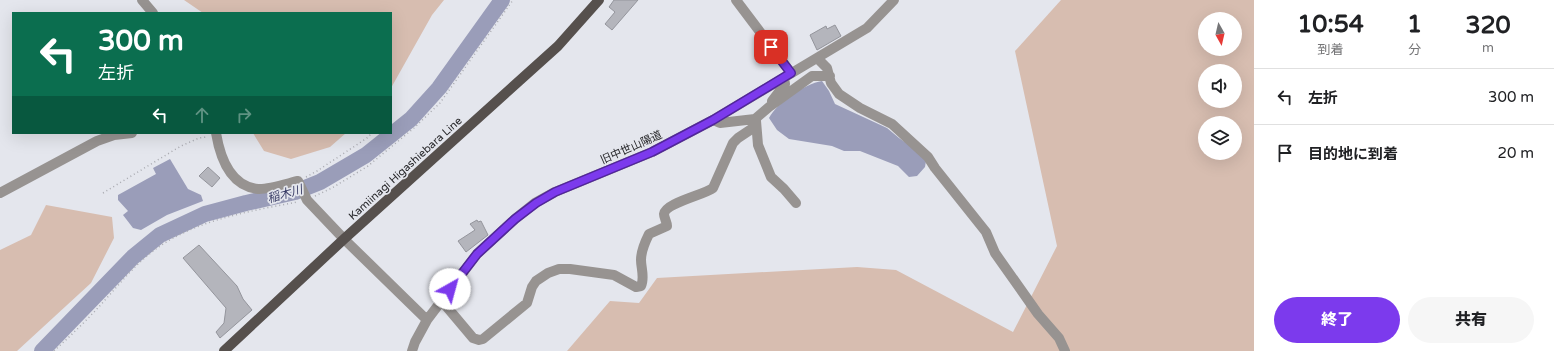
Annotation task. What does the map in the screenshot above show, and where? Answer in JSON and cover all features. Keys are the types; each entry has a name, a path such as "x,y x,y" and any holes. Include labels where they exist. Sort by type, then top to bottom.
{"main road":[{"name":"Kamiinagi Higashiebara Line","path":"224,351 344,239 558,46 599,0"}],"street":[{"path":"142,0 152,12"},
{"path":"441,300 473,338 479,340 483,339 527,303 532,287 536,281 548,273 559,269 614,275 636,287 641,286 643,282 641,259 643,246 649,234 667,226 664,214 666,210 674,204 713,188 733,143 756,122 769,107 785,84 787,75 736,0"},
{"name":"旧中世山陽道","path":"412,351 415,342 427,320 477,254 515,219 536,203 555,192 652,152 713,120 867,28 894,0"},
{"path":"818,58 827,68 831,83 839,94 860,108 892,124 928,157 986,232 995,253 1038,314 1059,338 1065,351"},
{"path":"769,107 812,76 830,76"},
{"path":"713,120 720,123 756,122"},
{"path":"756,122 758,145 771,177 796,203"},
{"path":"0,193 97,141 126,134"},
{"path":"216,135 223,159 230,173 242,184 259,189 299,182 307,198 344,239 427,320"}],"path":[{"path":"54,351 95,312 147,255 176,236 209,223 240,214 307,198 332,188 368,166 419,123 440,103 513,0"},
{"path":"299,182 371,134"},
{"path":"103,193 181,146 199,138 216,135"}],"shaded area":[{"path":"184,0 444,0 432,15 392,86 392,12 202,12"},
{"path":"1061,0 1254,0 1254,351 567,351 610,301 639,303 657,278 857,267 896,270 1013,332 1057,246 1015,51"},
{"path":"254,134 345,134 330,147 291,159 264,151"},
{"path":"46,205 112,217 114,238 91,283 17,351 0,351 0,250 31,235"}],"water":[{"path":"822,81 835,104 887,128 915,149 926,161 925,167 917,176 909,177 898,166 860,151 844,151 832,146 789,139 777,130 769,118 778,106 799,90"},
{"path":"170,159 188,189 201,195 203,201 167,215 141,230 133,228 123,215 128,211 118,200 118,195 156,174 153,168"}],"building":[{"path":"614,0 638,0 612,30 605,24 615,12 609,7"},
{"path":"835,25 841,36 817,50 810,35 826,26 827,29"},
{"path":"208,167 220,178 212,187 199,176"},
{"path":"477,220 478,222 481,221 488,235 466,252 458,241 475,230 470,224"},
{"path":"199,245 237,286 243,299 252,310 220,338 216,332 224,323 226,308 183,258"}],"waterway":[{"name":"稲木川","path":"42,351 133,257 160,235 205,214 295,192 320,182 366,155 411,119 439,88 502,0"}],"route":[{"path":"450,289 477,254 515,219 536,203 555,192 652,152 678,139 713,120 791,73 771,47"}]}
